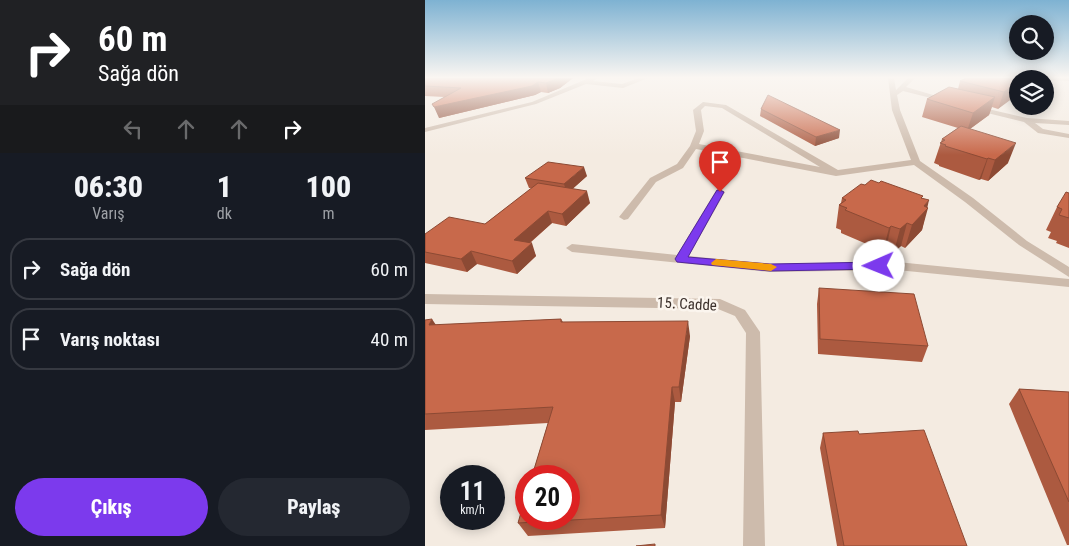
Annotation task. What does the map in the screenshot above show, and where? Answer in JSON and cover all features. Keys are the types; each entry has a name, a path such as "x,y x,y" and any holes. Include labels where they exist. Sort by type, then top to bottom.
{"street":[{"path":"425,130 532,103"},
{"path":"624,216 653,180 680,166 694,146 700,131 697,110 703,104 709,103"},
{"path":"716,103 724,106 835,173"},
{"path":"895,103 916,162 969,200 1023,243 1069,272"},
{"path":"969,106 1027,120 1069,123"},
{"path":"1027,120 1041,130 1069,136"},
{"path":"694,146 835,173 916,162"},
{"path":"681,259 720,192"},
{"path":"572,248 770,268 897,266 1069,282"},
{"name":"15. Cadde","path":"425,299 720,304 740,313 753,332 754,546"}],"building":[{"path":"433,103 450,103 434,107"},
{"path":"764,103 785,103 840,130 816,137 761,109"},
{"path":"942,103 986,103 973,113"},
{"path":"961,126 1016,143 995,160 940,143 945,140 942,139"},
{"path":"548,162 584,167 564,184 525,178"},
{"path":"871,180 879,183 881,181 923,196 921,198 929,200 924,206 928,208 912,225 907,223 900,229 891,226 889,228 845,210 847,208 839,205 846,200 842,198 861,184 865,185"},
{"path":"538,183 587,191 562,214 548,211 514,240 532,243 512,261 471,251 461,259 425,252 425,234 449,217 485,224"},
{"path":"1066,192 1069,193 1069,218 1059,215 1062,209 1057,207"},
{"path":"819,288 914,294 928,346 820,339"},
{"path":"432,319 429,325 561,319 561,322 688,321 679,387 672,387 661,515 580,520 580,465 535,465 553,407 425,414 425,320"},
{"path":"1019,389 1069,392 1069,502"},
{"path":"924,430 967,546 844,546 823,433 858,431 859,434"},
{"path":"655,544 655,546 636,546"}],"slow traffic":[{"path":"716,263 771,267"}],"route":[{"path":"720,192 681,259 770,268 879,266"}]}
